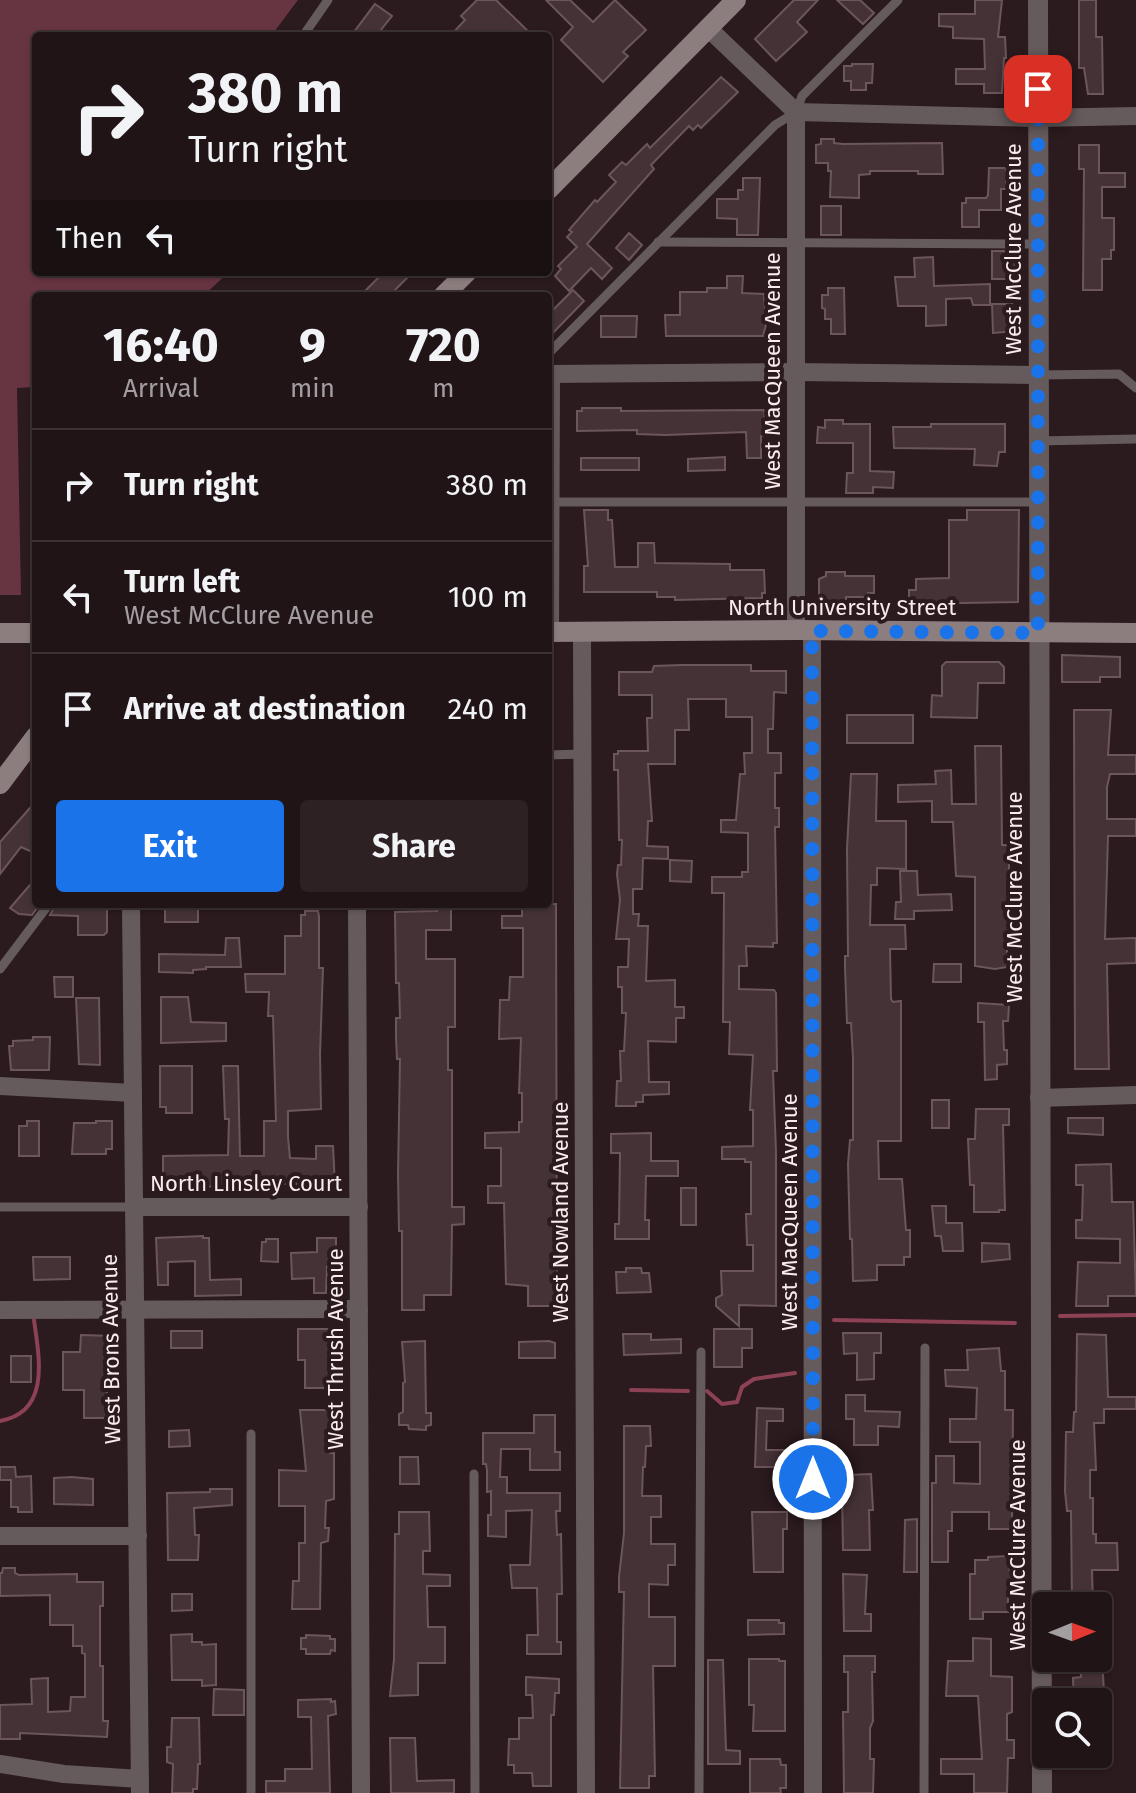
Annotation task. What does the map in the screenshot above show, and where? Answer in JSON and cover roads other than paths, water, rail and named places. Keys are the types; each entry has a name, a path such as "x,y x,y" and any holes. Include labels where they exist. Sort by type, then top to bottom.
{"main road":[{"path":"552,186 736,0"},
{"path":"447,292 463,276"},
{"name":"North University Street","path":"552,632 1136,633"},
{"path":"0,633 32,633"},
{"path":"0,784 32,741"}],"street":[{"name":"West McClure Avenue","path":"1038,0 1042,1793"},
{"path":"708,28 796,112 1037,118 1136,116"},
{"name":"West MacQueen Avenue","path":"796,112 796,502 804,631 813,1793"},
{"path":"552,371 1037,375"},
{"name":"West Nowland Avenue","path":"582,632 586,1793"},
{"name":"West Brons Avenue","path":"131,908 140,1786"},
{"name":"West Thrush Avenue","path":"357,908 361,1793"},
{"path":"0,1086 133,1093"},
{"path":"1039,1098 1136,1095"},
{"name":"North Linsley Court","path":"133,1207 359,1207"},
{"path":"0,1310 359,1309"},
{"path":"0,1536 138,1536"},
{"path":"0,1764 140,1786"}],"lane":[{"path":"306,32 328,0"},
{"path":"552,350 775,125 796,112 802,96 898,0"},
{"path":"658,242 1037,244"},
{"path":"1037,375 1119,374 1136,388"},
{"path":"1037,441 1136,439"},
{"path":"552,502 1037,502"},
{"path":"552,755 583,754"},
{"path":"0,969 46,908"},
{"path":"0,1207 133,1207"},
{"path":"924,1793 925,1348"},
{"path":"699,1793 701,1352"},
{"path":"251,1434 251,1793"},
{"path":"474,1474 475,1793"}],"waterway":[{"path":"1060,1316 1135,1315"},
{"path":"0,1421 16,1416 28,1407 34,1395 39,1366 34,1320"},
{"path":"834,1320 1015,1323"},
{"path":"707,1391 722,1404 737,1402 742,1387 754,1379 795,1373"},
{"path":"631,1390 688,1391"}]}
